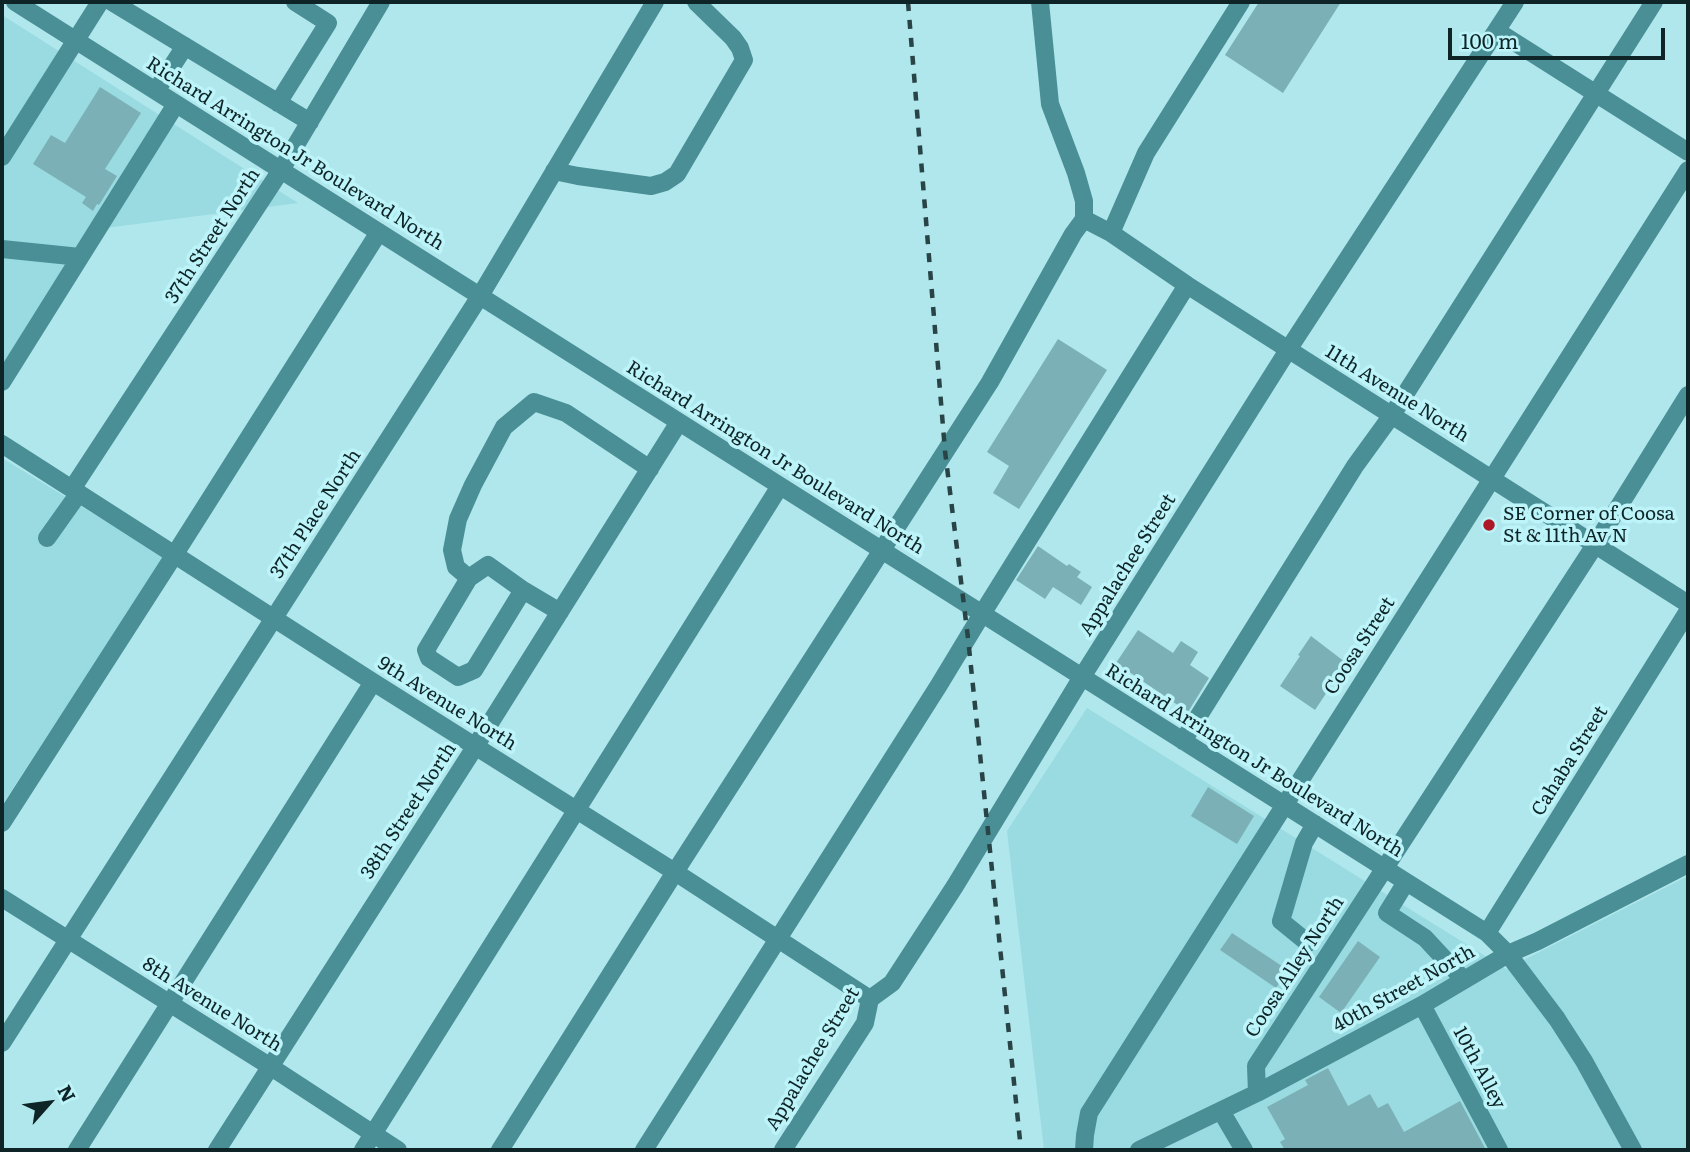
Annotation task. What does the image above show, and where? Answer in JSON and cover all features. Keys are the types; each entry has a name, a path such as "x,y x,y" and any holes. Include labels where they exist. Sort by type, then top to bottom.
{"street":[{"name":"Richard Arrington Jr Boulevard North","path":"15,2 1487,933 1508,954 1557,1019 1584,1061 1627,1148"},
{"path":"2,158 100,2"},
{"path":"112,2 310,122"},
{"path":"278,103 328,23 295,2"},
{"name":"37th Street North","path":"47,538 281,170 381,2"},
{"name":"37th Place North","path":"2,1043 480,296 655,2"},
{"path":"554,171 651,186 665,183 677,174 744,60 740,47 733,38 696,2"},
{"path":"500,1150 990,383 1084,219 1084,201 1050,104 1040,2"},
{"path":"1111,233 1146,153 1241,2"},
{"name":"Appalachee Street","path":"783,1150 865,1023 870,999 892,983 955,886 1082,677 1288,349 1515,2"},
{"path":"1183,741 1355,466 1392,415 1654,2"},
{"path":"1497,31 1688,152"},
{"path":"156,91 186,46"},
{"path":"2,382 176,104"},
{"name":"Coosa Street","path":"1084,1150 1090,1113 1688,170"},
{"name":"11th Avenue North","path":"1084,219 1111,233 1187,285 1688,604"},
{"path":"2,823 379,232"},
{"path":"2,249 80,257"},
{"path":"644,1150 939,685 1187,285"},
{"name":"Coosa Alley North","path":"1257,1093 1256,1066 1595,545 1688,395"},
{"path":"469,578 456,567 452,550 458,519 504,428 534,402 566,413 650,469"},
{"name":"38th Street North","path":"218,1150 679,422"},
{"name":"9th Avenue North","path":"2,444 475,747 676,872 870,999"},
{"path":"363,1150 780,486"},
{"path":"523,590 474,670 458,677 429,658 426,650 469,578 488,565 560,612"},
{"name":"Cahaba Street","path":"1487,933 1688,611"},
{"path":"78,1150 373,682"},
{"path":"1308,943 1281,921 1304,843 1315,824"},
{"name":"40th Street North","path":"1139,1150 1257,1093 1508,954 1688,864"},
{"path":"1406,882 1387,912 1425,938 1464,980"},
{"name":"8th Avenue North","path":"2,898 398,1150"},
{"name":"10th Alley","path":"1422,1004 1499,1150"},
{"path":"1221,1111 1244,1150"}],"shaded area":[{"path":"2,15 298,203 90,230 2,370"},
{"path":"2,458 164,557 2,805"},
{"path":"1087,708 1506,969 1688,876 1688,1150 1044,1150 1007,831"}],"building":[{"path":"1259,2 1341,2 1283,93 1225,55"},
{"path":"100,87 141,113 105,169 117,176 93,211 82,203 86,197 33,164 51,135 65,143"},
{"path":"1058,339 1107,370 1019,509 993,493 1009,466 987,452"},
{"path":"1038,546 1067,566 1069,564 1081,572 1077,577 1092,587 1081,605 1053,587 1045,599 1016,580"},
{"path":"1138,630 1173,653 1181,641 1198,652 1190,665 1209,678 1188,712 1116,663"},
{"path":"1311,636 1345,662 1315,710 1280,686"},
{"path":"1208,787 1254,816 1237,844 1191,816"},
{"path":"1232,933 1288,970 1276,988 1220,950"},
{"path":"1358,941 1380,957 1341,1013 1319,997"},
{"path":"1328,1068 1348,1106 1370,1094 1378,1108 1388,1103 1404,1132 1460,1101 1486,1150 1285,1150 1280,1142 1285,1139 1267,1107 1308,1085 1305,1080"}],"railway":[{"path":"908,2 945,451 968,638 1021,1150"}],"place":[{"name":"SE Corner of Coosa St & 11th Av N","path":"1489,525"}]}
